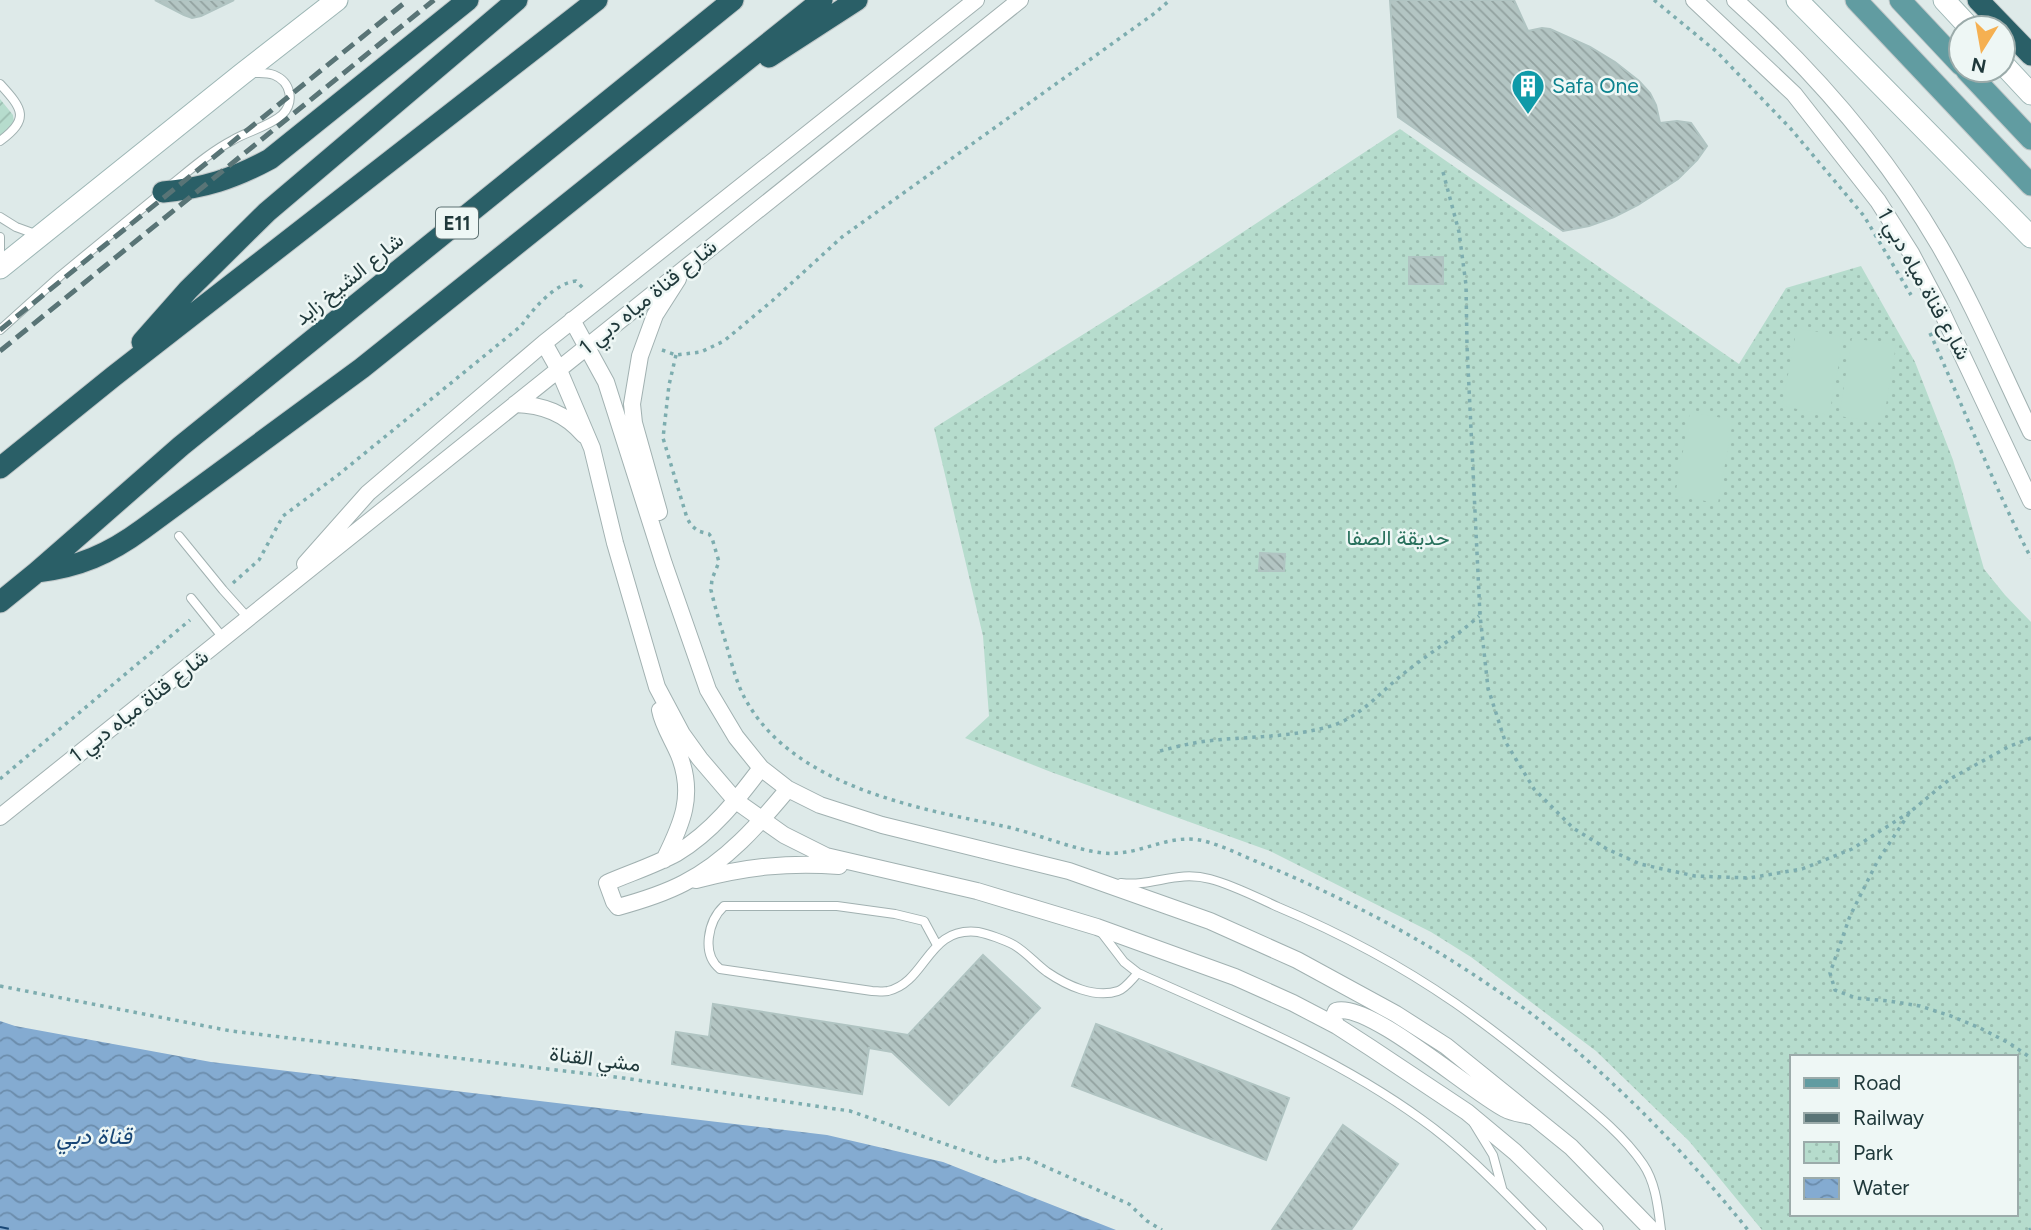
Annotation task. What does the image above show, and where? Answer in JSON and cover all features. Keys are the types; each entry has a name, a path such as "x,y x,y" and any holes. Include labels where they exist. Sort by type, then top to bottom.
{"highway":[{"path":"163,192 220,183 270,159 468,0"},
{"path":"114,376 188,290 267,212 517,0"},
{"path":"0,468 597,0"},
{"name":"شارع الشيخ زايد","path":"0,602 181,446 733,0"},
{"path":"37,572 63,569 84,562 134,536 362,368 822,0"},
{"path":"712,89 787,47 857,0"},
{"path":"1978,0 2031,55"}],"main road":[{"path":"1856,0 2031,185"},
{"path":"1900,0 1947,50"},
{"path":"1979,84 2031,139"}],"street":[{"path":"0,267 337,0"},
{"name":"شارع قناة مياه دبي 1","path":"278,595 368,493 572,320 976,0"},
{"name":"شارع قناة مياه دبي 1","path":"0,817 1020,0"},
{"name":"شارع قناة مياه دبي 1","path":"1694,0 1794,94 1878,201 1911,253 1939,306 2031,501"},
{"name":"شارع قناة مياه دبي 1","path":"1735,0 1817,80 1891,172 1953,271 2031,432"},
{"path":"1797,0 2031,237"},
{"path":"1944,0 1957,14"},
{"path":"2017,79 2031,94"},
{"path":"658,545 663,530 634,423 632,404 636,370 655,315 691,262"},
{"path":"572,320 607,382 658,545 708,690 736,737 761,768 788,789 820,805 882,825 1027,859 1097,880 1210,921 1336,980 1446,1046 1580,1157 1653,1230"},
{"path":"544,343 558,368 592,448 615,543 657,687 660,714 685,772 685,813 664,860"},
{"path":"515,404 552,410 568,419 582,432 592,448"},
{"path":"657,687 682,734 736,801 784,835 826,856 977,891 1097,927 1235,977 1293,1003 1337,1026 1467,1112 1515,1152 1595,1230"},
{"path":"761,768 736,801 698,838 664,860 607,883 618,907 735,870 806,863 876,869"},
{"path":"687,883 729,852 762,821 788,789"},
{"path":"1337,1026 1333,1018 1336,1011 1343,1009 1354,1012 1390,1030 1429,1055 1499,1106 1536,1118"}],"lane":[{"path":"0,330 60,276 197,163 223,145 269,123 284,112 290,96 283,80 267,73 242,74"},
{"path":"0,84 20,110 21,116 17,127 0,141"},
{"path":"0,217 16,227 41,235"},
{"path":"0,237 0,267"},
{"path":"179,536 249,619"},
{"path":"191,598 224,639"},
{"path":"1097,880 1133,885 1192,875 1212,880 1312,921 1387,960 1455,1003 1516,1048 1621,1137 1645,1166 1652,1182 1657,1197 1661,1230"},
{"path":"937,945 924,921 895,914 837,906 724,906 716,914 711,926 708,952 713,964 720,969 888,991 902,985 919,969 937,945 956,933 979,932 1013,945 1048,973 1080,990 1100,993 1119,991 1138,973"},
{"path":"1097,927 1124,962 1138,973 1270,1032 1370,1085 1448,1139 1542,1230"},
{"path":"1467,1112 1493,1155 1502,1190"}],"path":[{"path":"645,344 676,355 701,352 724,341 842,237 1170,0"},
{"path":"1654,0 1717,52 1791,129 1864,216 1917,305"},
{"path":"1443,172 1459,232 1466,285 1480,615 1488,688 1505,741 1534,789 1573,828 1640,864 1695,876 1749,878 1802,869 1852,849 1910,812 1950,779 2008,747 2031,738"},
{"path":"223,590 259,560 282,516 338,475 521,326 534,308 569,282 576,281 591,296"},
{"path":"1927,328 1965,409 2005,509 2031,558"},
{"path":"676,355 669,384 663,438 687,518 691,526 712,538 719,562 711,590 732,665 746,701 787,750 852,786 944,814 1024,830 1106,853 1138,850 1189,837 1210,842 1315,886 1452,960 1535,1017 1622,1091 1703,1176 1748,1230"},
{"path":"0,779 201,612"},
{"path":"1160,751 1205,741 1264,737 1335,724 1361,711 1405,672 1453,639 1480,615"},
{"path":"1910,812 1877,862 1850,916 1830,973 1835,990 1856,998 1920,1006 1951,1016 2009,1043 2031,1058"},
{"name":"مشي القناة","path":"0,986 231,1031 623,1078 850,1111 997,1162 1024,1157 1129,1204 1147,1221 1162,1230"}],"green space":[{"path":"0,99 13,115 14,123 0,138"},
{"name":"حديقة الصفا","path":"1400,129 1739,364 1786,288 1861,266 1915,362 1953,460 1984,569 2031,622 2031,1230 1762,1230 1689,1141 1596,1051 1471,957 1431,932 1270,851 965,738 989,716 983,636 934,428 1170,280"},
{"path":"1797,328 1844,337 1829,415 1782,406"},
{"path":"1852,338 1896,345 1883,423 1839,416"},
{"path":"1690,412 1733,420 1718,503 1675,496"}],"water":[{"name":"قناة دبي","path":"0,1021 211,1062 827,1135 943,1162 1116,1230 0,1230"}],"building":[{"path":"155,0 234,0 192,18"},
{"name":"Safa One","path":"1390,0 1514,0 1528,31 1550,29 1615,62 1650,93 1660,123 1691,123 1707,146 1678,179 1638,205 1589,226 1563,231 1398,117"},
{"path":"1409,257 1443,257 1443,284 1409,284"},
{"path":"1260,553 1285,554 1284,571 1259,571"},
{"path":"983,955 1040,1008 949,1105 892,1052 869,1048 862,1094 672,1064 676,1032 709,1037 713,1004 908,1035"},
{"path":"1096,1024 1289,1098 1266,1160 1072,1086"},
{"path":"1343,1125 1398,1164 1351,1230 1272,1230"}],"ferry route":[{"path":"0,1227 15,1230"}],"railway":[{"path":"0,330 408,0"},
{"path":"0,351 434,0"}],"place":[{"name":"Safa One","path":"1528,116"}]}
